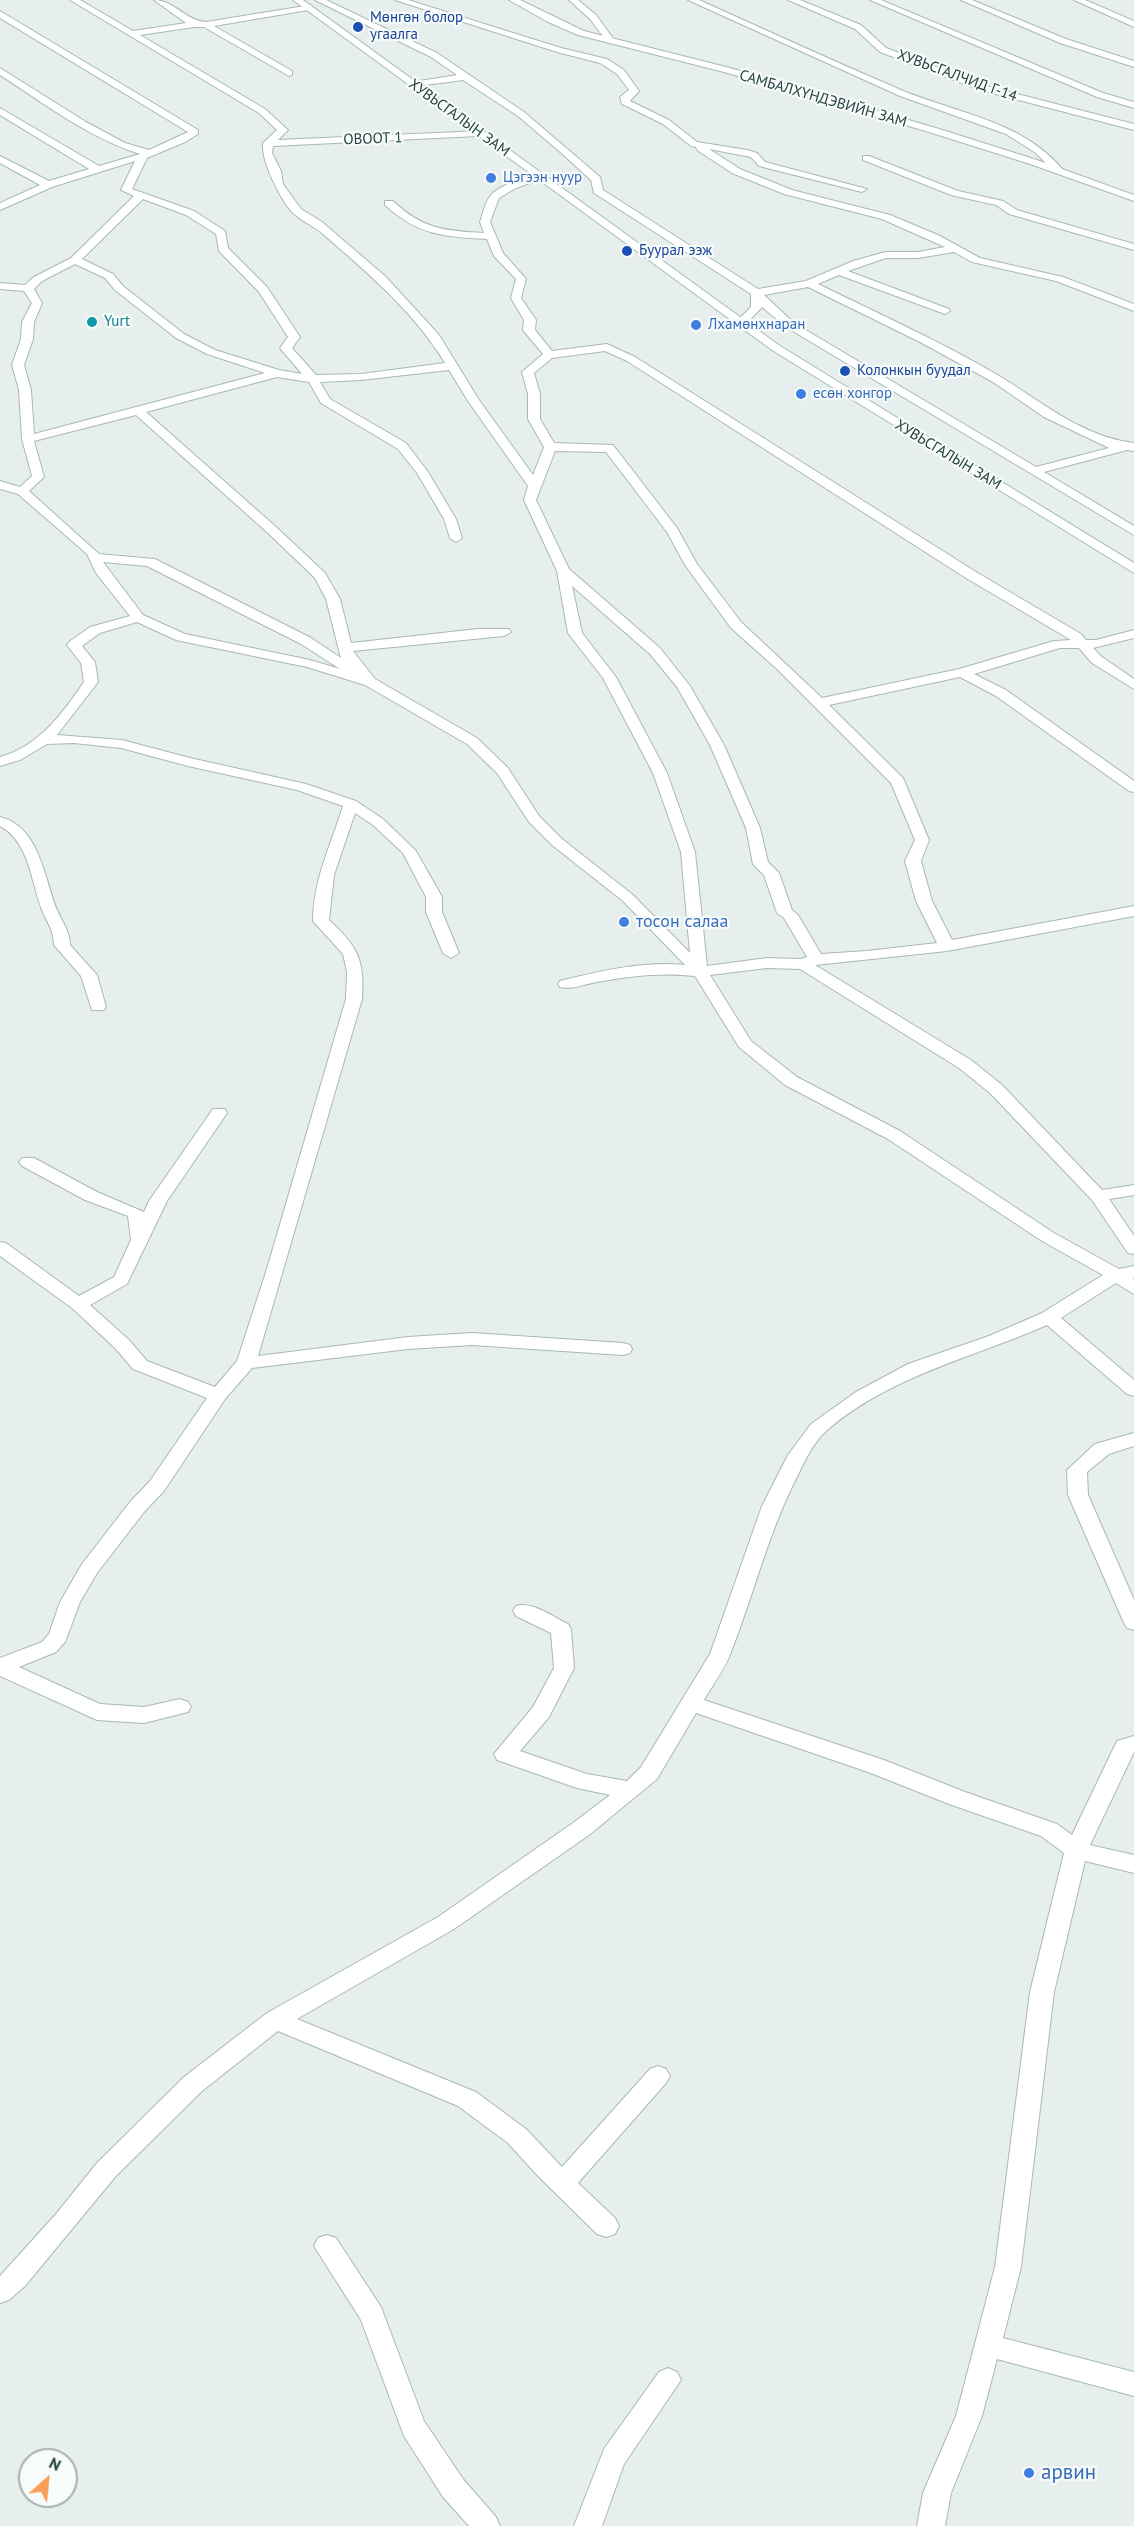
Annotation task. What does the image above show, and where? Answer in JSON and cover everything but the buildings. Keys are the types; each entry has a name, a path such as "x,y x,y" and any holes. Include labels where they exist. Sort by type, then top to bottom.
{"street":[{"path":"74,0 262,111 283,130 268,143 267,153 276,171 278,184 297,211 318,224 382,279 435,337 474,401 533,484"},
{"path":"158,0 194,24"},
{"name":"ХУВЬСГАЛЫН ЗАМ","path":"297,0 740,324 815,374 1134,569"},
{"path":"319,0 434,55 520,114 562,148 596,179 598,191 756,293 770,309 799,331 1134,531"},
{"path":"399,0 560,50 586,54 614,66 627,77 634,91 625,97 625,102 666,122 694,144 736,171 820,202 859,209 886,217 934,237 976,260 1059,279 1134,308"},
{"name":"САМБАЛХҮНДЭВИЙН ЗАМ","path":"513,0 589,36 777,84 1058,170 1134,198"},
{"path":"573,0 593,17 611,41"},
{"path":"692,0 903,94 1009,132 1039,151 1058,170"},
{"name":"ХУВЬСГАЛЧИД Г-14","path":"792,0 858,27 883,50 983,88 1134,127"},
{"path":"874,0 1100,95 1134,105"},
{"path":"965,0 1063,41 1134,64"},
{"path":"1078,0 1134,24"},
{"path":"132,34 308,7"},
{"path":"0,14 195,132 182,140 145,155 48,185 0,207"},
{"path":"206,24 289,73"},
{"path":"0,71 83,124 145,155"},
{"path":"413,85 465,77"},
{"path":"0,111 96,169"},
{"name":"ОВООТ 1","path":"268,143 478,133"},
{"path":"694,144 744,152 754,155 762,164"},
{"path":"145,155 126,189 190,213 208,223 221,234 223,249 253,275 280,310 294,338 286,348 313,379 325,401 402,446 423,472 450,519 456,538"},
{"path":"866,158 947,190 999,204 1013,212 1134,247"},
{"path":"0,159 48,185"},
{"path":"726,164 762,164 862,189"},
{"path":"540,176 504,190 492,199 485,222 498,254 521,279 516,298 530,320 529,330 549,355"},
{"path":"0,286 28,288 38,279 75,260 111,222 141,195"},
{"path":"389,203 402,218 427,230 450,234 491,236"},
{"path":"756,293 809,284 857,262 886,255 918,255 955,249"},
{"path":"75,260 109,276 118,288 180,336 212,352 277,373 313,379 361,377 453,366"},
{"path":"839,271 945,311"},
{"path":"809,284 916,336 997,380 1048,415 1109,444 1130,446"},
{"path":"22,491 38,477 28,439 25,390 18,365 27,339 28,322 36,303 28,288"},
{"path":"740,324 757,308 756,293"},
{"path":"550,447 534,419 534,394 528,372 549,355 607,347 631,359 971,575 1076,637 1097,660 1134,685"},
{"path":"28,439 277,373"},
{"path":"138,411 272,530 320,576 333,599 347,656 370,682"},
{"path":"1034,471 1130,446"},
{"path":"550,447 533,484 530,500 551,541 563,572 575,633 609,677 660,773 688,852 700,972"},
{"path":"550,447 609,448 673,531 691,565 736,625 782,666 898,781 922,840 913,861 924,901 947,946"},
{"path":"0,485 22,491 92,552 101,570 138,618 181,636 310,664 370,682"},
{"path":"95,557 150,562 207,589 306,641 370,682 472,741 503,771 534,819 557,842 628,898 700,972 745,1044 791,1081 894,1135 1048,1237 1125,1274 1134,1288"},
{"path":"563,572 656,651 683,686 717,745 753,828 761,864 771,873 784,913 790,915 809,962 965,1064 996,1089 1098,1196 1134,1249"},
{"path":"0,762 36,747 44,740 63,721 91,682 88,662 74,645 95,630 138,618"},
{"path":"346,648 504,632"},
{"path":"820,703 962,673 1059,644 1096,644 1134,634"},
{"path":"962,673 1001,693 1134,788"},
{"path":"44,740 74,739 122,744 199,765 301,787 351,804 378,822 409,851 434,897 434,912 451,953"},
{"path":"0,1667 49,1647 58,1637 70,1602 89,1569 137,1507 157,1486 218,1395 246,1363 275,1272 354,999 357,976 354,958 346,944 321,921 320,906 329,859 351,804"},
{"path":"0,821 9,825 28,848 39,873 49,909 62,935 62,945 89,975 98,1007"},
{"path":"566,984 666,968 700,972 767,963 809,962 947,946 1134,911"},
{"path":"78,1304 121,1280 158,1201 219,1113"},
{"path":"28,1162 91,1196 136,1213 139,1239"},
{"path":"1098,1196 1134,1190"},
{"path":"0,1247 78,1304 122,1344 140,1365 218,1395"},
{"path":"0,2292 16,2278 114,2162 193,2084 275,2020 446,1923 581,1829 649,1773 693,1704 720,1655 772,1506 798,1455 818,1428 863,1396 915,1368 996,1340 1049,1317 1125,1274"},
{"path":"1049,1317 1134,1390"},
{"path":"246,1363 408,1343 472,1339 622,1349"},
{"path":"1134,1439 1102,1449 1077,1470 1078,1495 1134,1623"},
{"path":"523,1611 561,1629 564,1668 541,1712 505,1754 585,1782 631,1790"},
{"path":"0,1667 97,1712 144,1715 180,1707"},
{"path":"693,1704 876,1766 957,1798 1049,1830 1076,1850 1134,1864"},
{"path":"931,2526 937,2493 969,2416 1008,2267 1042,1992 1076,1850 1125,1747 1134,1744"},
{"path":"275,2020 468,2099 517,2136 606,2226"},
{"path":"562,2184 658,2076"},
{"path":"327,2246 372,2315 413,2427 453,2488 486,2526"},
{"path":"987,2345 1134,2384"},
{"path":"588,2526 613,2458 668,2380"}],"place":[{"name":"Мөнгөн болор угаалга","path":"358,27"},
{"name":"Цэгээн нуур","path":"491,178"},
{"name":"Буурал ээж","path":"627,251"},
{"name":"Yurt","path":"92,322"},
{"name":"Лхамөнхнаран","path":"696,325"},
{"name":"Колонкын буудал","path":"845,371"},
{"name":"есөн хонгор","path":"801,394"},
{"name":"тосон салаа","path":"624,922"},
{"name":"арвин","path":"1029,2473"}]}
